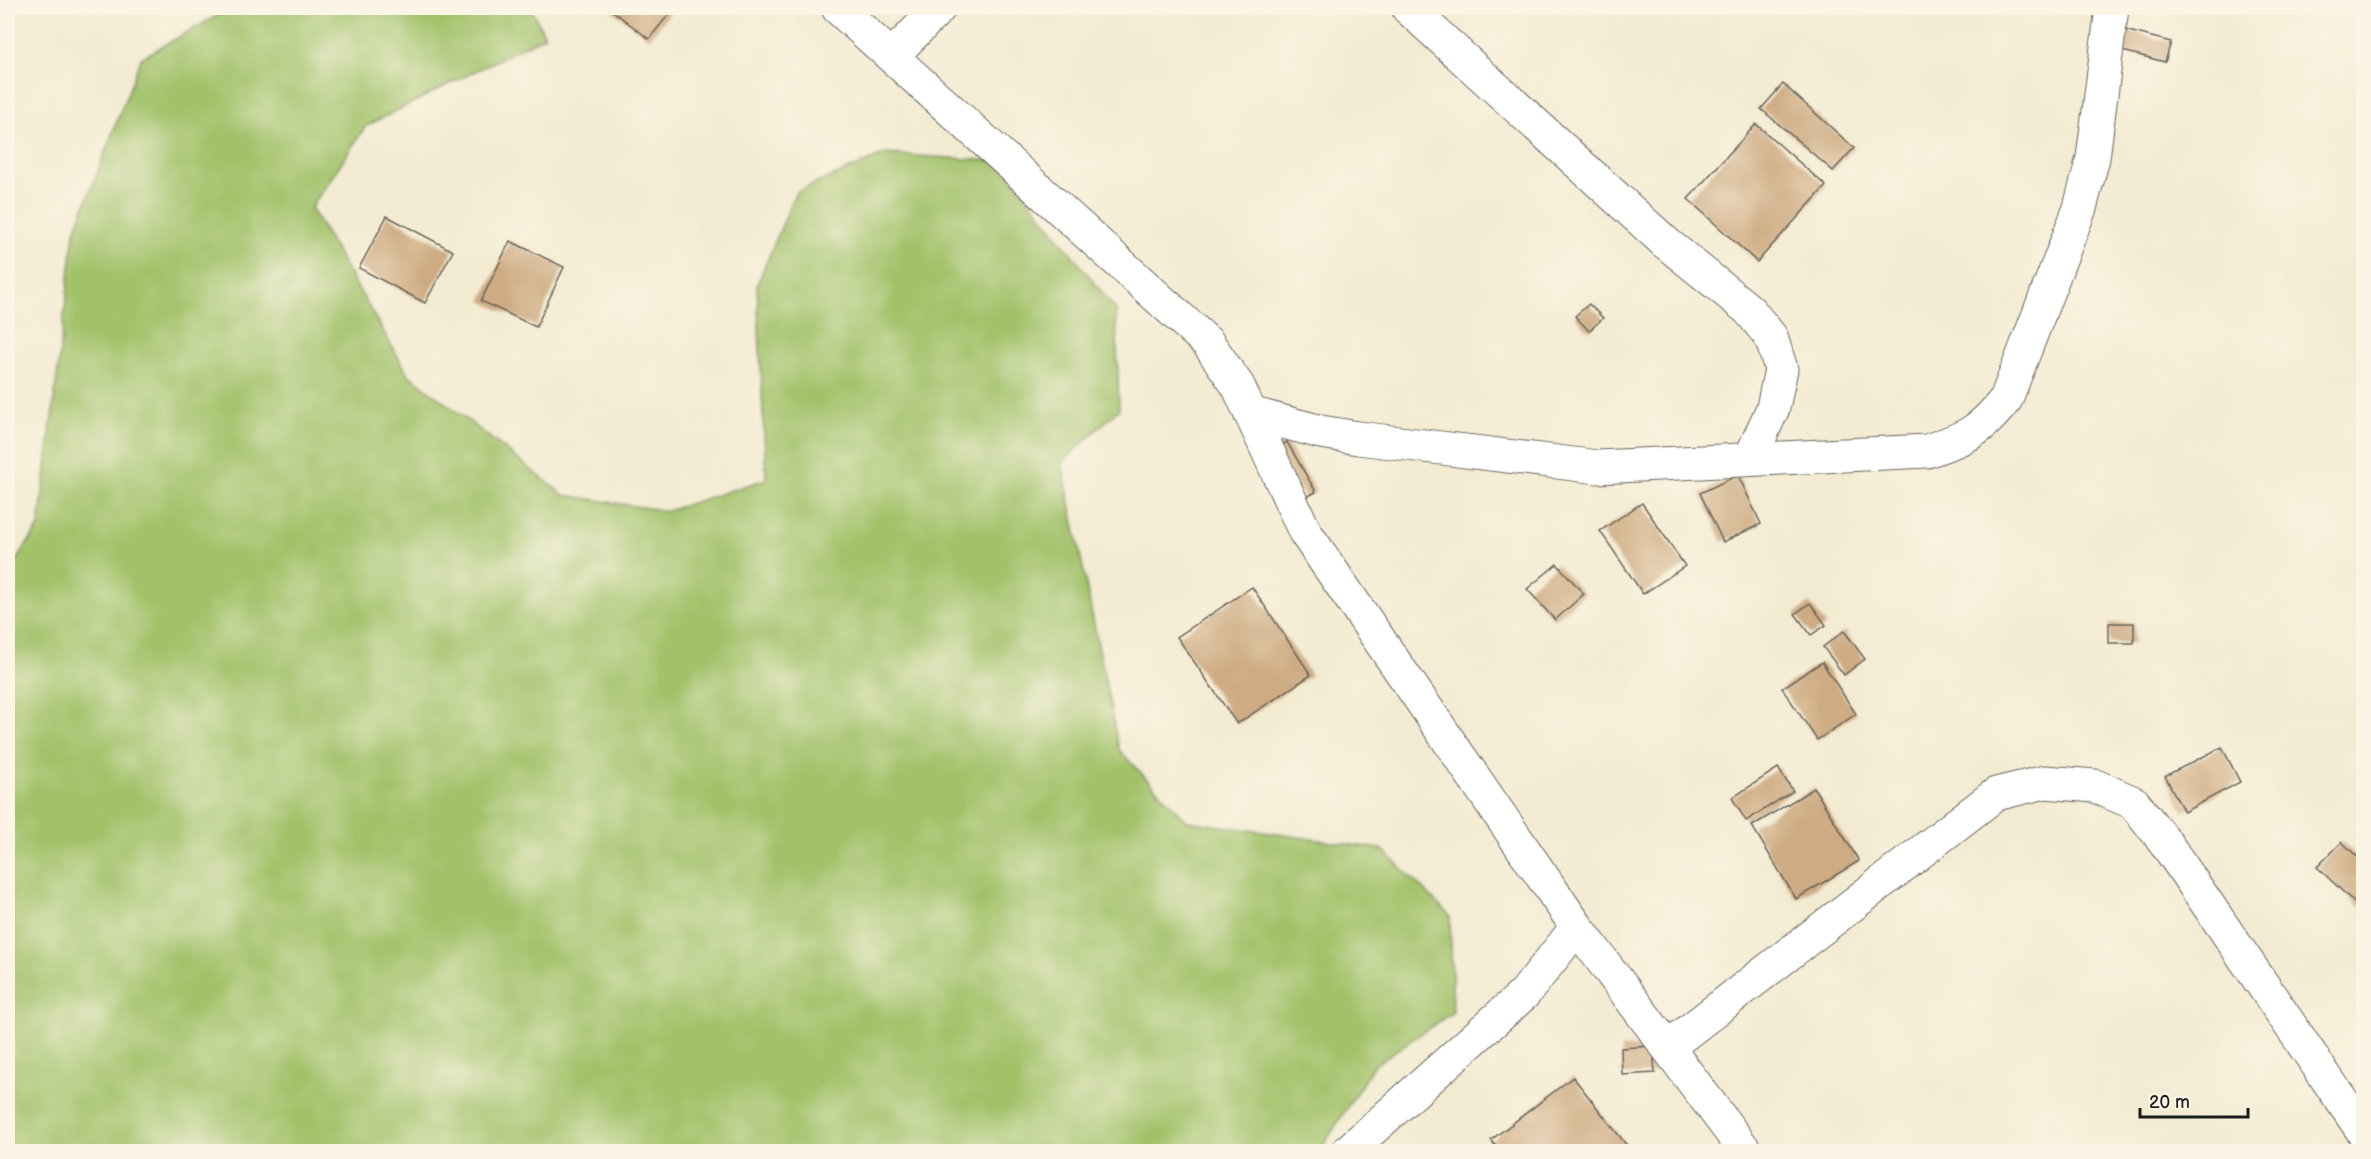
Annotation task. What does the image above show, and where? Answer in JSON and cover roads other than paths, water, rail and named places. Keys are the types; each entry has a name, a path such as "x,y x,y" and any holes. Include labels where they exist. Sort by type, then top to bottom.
{"street":[{"path":"838,8 1208,344 1238,386 1305,532 1578,927 1746,1152"},
{"path":"892,56 939,8"},
{"path":"1408,8 1666,243 1749,310 1771,337 1781,369 1773,408 1750,459"},
{"path":"1250,413 1321,432 1358,438 1598,467 1927,451 1959,440 1986,424 2006,399 2080,208 2093,158 2112,8"},
{"path":"1668,1047 1996,794 2045,782 2096,786 2134,803 2165,842 2364,1132"},
{"path":"1347,1152 1524,994 1578,927"}]}
